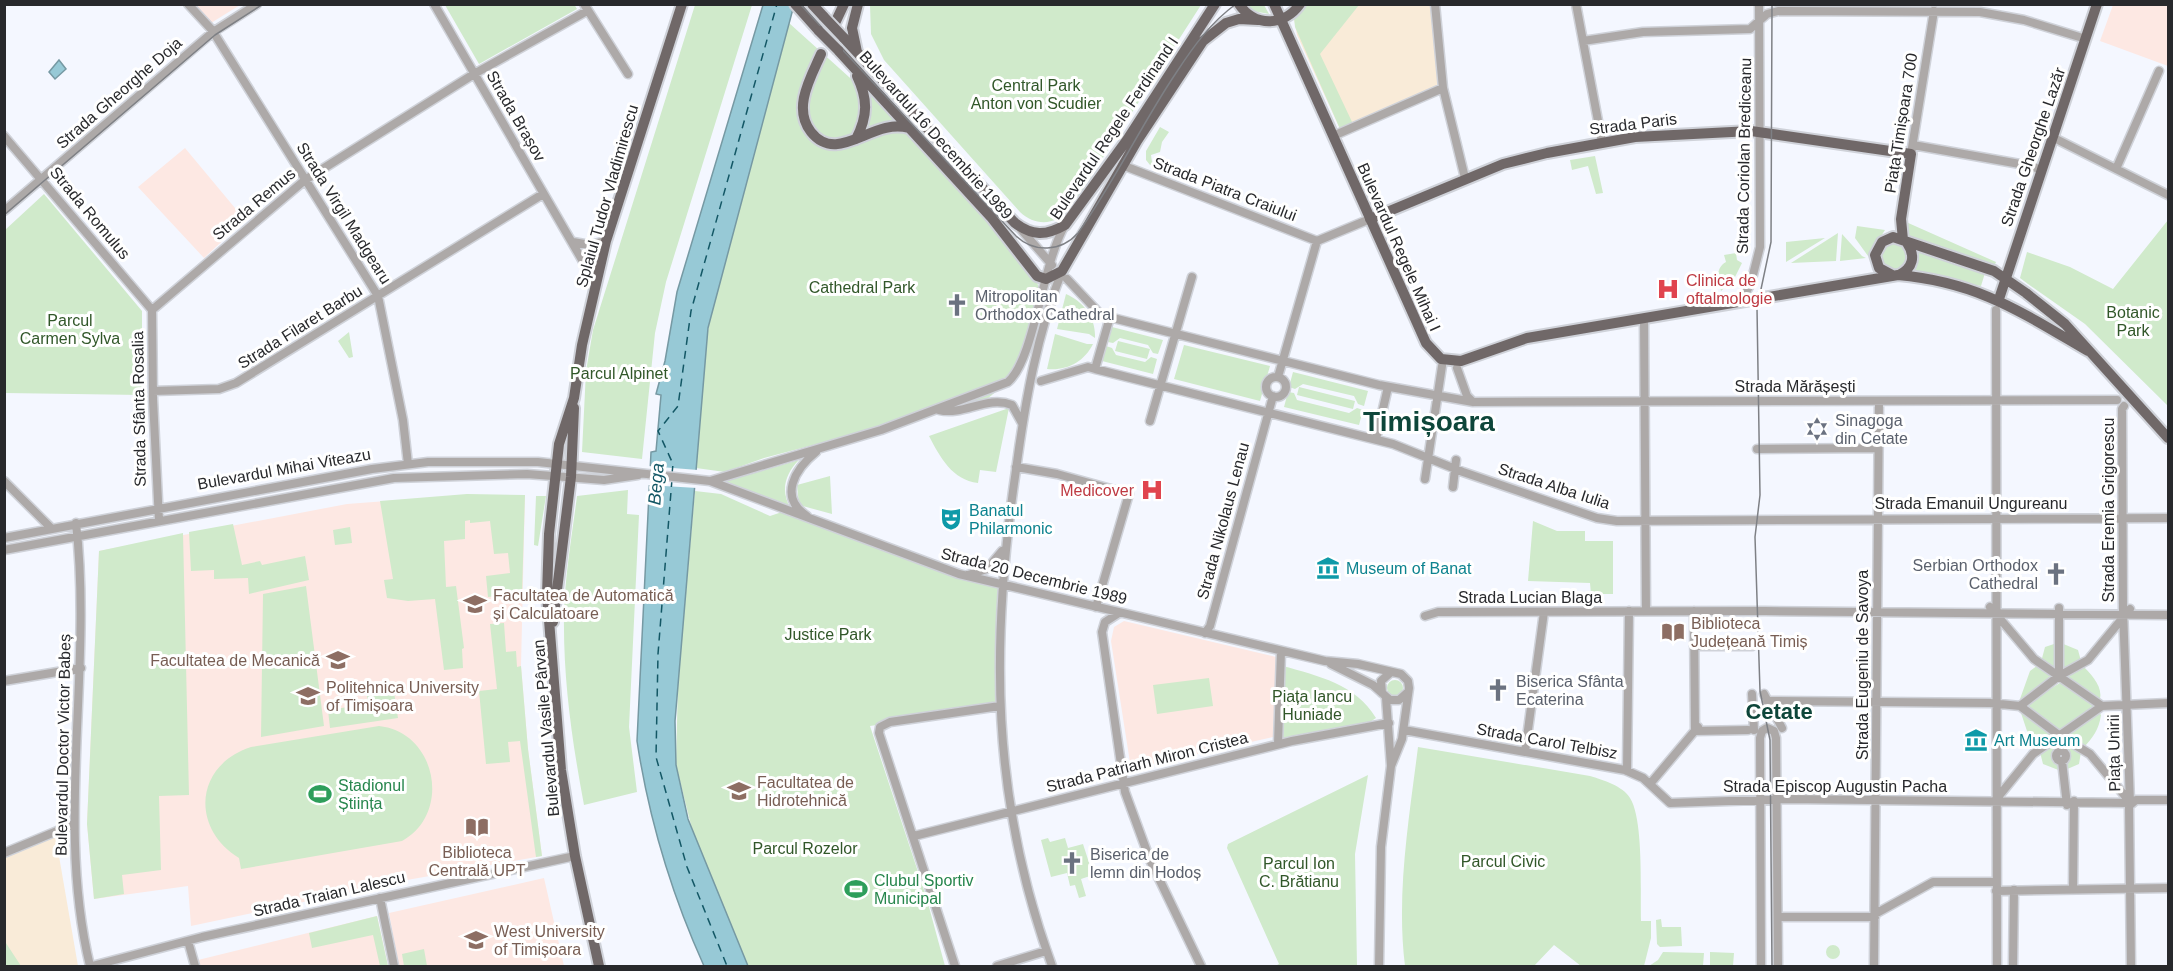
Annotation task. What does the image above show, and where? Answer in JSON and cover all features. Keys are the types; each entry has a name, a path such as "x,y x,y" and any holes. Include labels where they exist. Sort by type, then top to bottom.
{"main road":[{"name":"Splaiul Tudor Vladimirescu","path":"556,463 559,444 574,398 606,241 682,4"},
{"name":"Bulevardul 16 Decembrie 1989","path":"795,4 991,217 1039,277 1058,276"},
{"path":"836,21 844,4"},
{"path":"857,52 852,28 858,4"},
{"name":"Bulevardul Regele Ferdinand I","path":"1065,225 1127,140 1215,4"},
{"path":"1239,4 1247,14 1258,20"},
{"name":"Bulevardul Regele Mihai I","path":"1274,4 1426,343 1441,359 1461,361 1527,338 1895,275 1944,281 1998,305 2088,351"},
{"path":"1281,20 1300,4"},
{"name":"Strada Gheorghe Lazăr","path":"1998,305 2097,4"},
{"name":"Bulevardul 16 Decembrie 1989","path":"819,9 1015,223"},
{"name":"Bulevardul Regele Ferdinand I","path":"1058,276 1122,165 1172,86 1210,33 1235,20 1270,22 1281,20"},
{"path":"820,54 803,99 803,111 808,128 814,136 831,144 841,144 890,125 909,129"},
{"path":"854,67 867,106 864,121 856,139"},
{"name":"Strada Paris","path":"1370,219 1465,178 1525,158 1602,142 1681,133 1760,132 1912,150"},
{"name":"Piața Timișoara 700","path":"1905,241 1901,219 1912,150"},
{"path":"1015,223 1032,233 1041,234 1065,225"},
{"path":"1886,239 1905,241 1912,250 1912,262 1908,269 1895,275 1879,268 1876,251 1886,239"},
{"name":"Bulevardul Regele Mihai I","path":"1905,241 1994,271 2006,279 2065,324 2169,438"},
{"name":"Splaiul Tudor Vladimirescu","path":"571,471 574,398"},
{"name":"Bulevardul Vasile Pârvan","path":"556,463 549,534 547,595 552,628 561,770 575,856 599,966"},
{"name":"Bulevardul Vasile Pârvan","path":"552,628 571,471"}],"street":[{"name":"Strada Virgil Madgearu","path":"188,4 213,32 378,296 402,420 408,464"},
{"name":"Strada Gheorghe Doja","path":"4,211 213,32 257,4"},
{"name":"Strada Brașov","path":"434,4 596,284"},
{"path":"1435,4 1443,88 1465,178"},
{"path":"1576,4 1602,142"},
{"name":"Strada Coriolan Brediceanu","path":"1739,303 1751,283 1760,250 1759,4"},
{"name":"Strada Remus","path":"152,310 305,180 474,74 585,8"},
{"path":"585,8 628,74"},
{"path":"1584,41 1642,32 1750,29 1760,22 1772,8 1934,11 2004,15 2086,39"},
{"name":"Piața Timișoara 700","path":"1912,150 1934,11"},
{"path":"2116,169 2160,71"},
{"path":"1333,136 1443,88"},
{"name":"Strada Romulus","path":"4,136 152,310"},
{"path":"2054,138 2168,195"},
{"name":"Strada Paris","path":"1912,150 2031,165 2041,170"},
{"name":"Strada Piatra Craiului","path":"1122,165 1317,241"},
{"name":"Strada Filaret Barbu","path":"153,391 228,388 543,194"},
{"path":"1278,377 1317,241 1370,219"},
{"name":"Bulevardul 16 Decembrie 1989","path":"1015,223 1050,262"},
{"name":"Bulevardul Regele Ferdinand I","path":"710,481 818,450 939,410 1003,385 1014,377 1022,365 1040,295 1058,276 1050,262 1065,225"},
{"path":"573,242 590,245 606,241"},
{"path":"1031,268 1040,295"},
{"path":"1041,381 1088,367 1095,369 1110,317 1101,315 1058,276 1030,378 1022,423 1005,542 999,629 1000,706 1011,811 1023,874 1052,966"},
{"path":"1150,421 1192,277"},
{"name":"Strada Gheorghe Lazăr","path":"1993,610 1998,305"},
{"name":"Strada Sfânta Rosalia","path":"152,310 159,521"},
{"name":"Strada Mărășești","path":"1110,317 1284,356 1388,387 1473,402 2117,400"},
{"path":"1628,771 1645,484 1644,318"},
{"path":"1425,479 1442,366"},
{"path":"1457,368 1467,396 1473,402"},
{"name":"Strada Alba Iulia","path":"1095,369 1398,446 1414,456 1458,467 1598,518 1642,522 1773,519"},
{"path":"1278,377 1284,382 1285,391 1273,396 1267,391 1266,384 1270,379 1278,377"},
{"path":"1376,440 1388,387"},
{"name":"Strada Nikolaus Lenau","path":"1209,631 1273,396"},
{"name":"Strada Eugeniu de Savoya","path":"1874,966 1879,400"},
{"path":"939,410 948,412 988,402 1004,402 1016,410 1022,423"},
{"name":"Strada Eremia Grigorescu","path":"2124,406 2122,409 2122,518 2128,611"},
{"path":"1396,457 1398,446"},
{"path":"1757,449 1878,448"},
{"path":"815,520 797,507 791,486 797,469 818,450"},
{"name":"Bulevardul Mihai Viteazu","path":"4,538 157,508 408,464 466,461 556,463 571,471"},
{"path":"1016,467 1057,474 1129,494 1096,607"},
{"path":"1453,487 1458,467"},
{"path":"555,475 571,471 604,480 638,475 710,481"},
{"name":"Bulevardul Mihai Viteazu","path":"4,550 394,478 555,475"},
{"path":"4,481 51,528"},
{"name":"Strada 20 Decembrie 1989","path":"710,481 955,573 1119,613 1209,631 1281,651 1325,661 1358,664 1390,673"},
{"name":"Strada Emanuil Ungureanu","path":"1773,519 2169,518"},
{"name":"Bulevardul Doctor Victor Babeș","path":"76,523 82,612 74,824 76,885 91,966"},
{"path":"955,573 975,574 987,569 999,558 1005,542"},
{"path":"1997,966 1993,610 2128,611 2169,615"},
{"name":"Piața Unirii","path":"1993,610 2034,659 2102,706"},
{"name":"Strada Lucian Blaga","path":"1425,616 1438,612 1993,610"},
{"path":"1650,784 1697,728 1694,693 1694,611"},
{"path":"2059,611 2059,676"},
{"path":"1782,728 1765,697 1876,702 1993,703 2020,706 2059,676 2088,660 2128,611"},
{"name":"Piața Unirii","path":"2128,611 2131,802"},
{"path":"1525,752 1544,612"},
{"path":"1119,613 1104,623 1102,632 1124,783 1150,860 1201,966"},
{"path":"1694,646 1752,646"},
{"path":"1278,744 1281,651"},
{"name":"Strada 20 Decembrie 1989","path":"1325,661 1363,679 1384,696"},
{"path":"4,681 81,668"},
{"path":"1379,966 1381,847 1391,766 1389,723 1381,681 1390,673 1405,677 1408,691 1404,730 1391,766"},
{"path":"1384,696 1399,700 1408,691"},
{"path":"1697,728 1751,730 1752,694"},
{"path":"2130,703 2169,703"},
{"name":"Piața Unirii","path":"1995,804 2033,754 2102,706 2130,703"},
{"path":"955,966 914,836 879,738 880,727 890,723 1000,706"},
{"name":"Piața Unirii","path":"2020,706 2060,736 2090,754 2131,802"},
{"name":"Strada Patriarh Miron Cristea","path":"914,836 1278,744 1389,723"},
{"path":"1761,966 1760,736 1767,728 1774,730 1776,735 1778,966"},
{"name":"Strada Carol Telbisz","path":"1404,730 1628,771 1650,784 1667,801 1674,803"},
{"path":"2060,736 2061,751 2066,754 2062,761 2069,803 2073,890"},
{"name":"Strada Episcop Augustin Pacha","path":"1674,803 1876,800 1995,804"},
{"path":"2131,966 2131,802 2169,800"},
{"name":"Piața Unirii","path":"1995,804 2131,802"},
{"path":"4,853 74,824"},
{"name":"Strada Traian Lalescu","path":"91,966 188,941 575,856"},
{"path":"1782,917 1875,916 1933,882 1996,886 2014,890 2169,888"},
{"path":"2013,966 2014,890"},
{"path":"380,898 394,966"},
{"path":"188,941 195,966"},
{"path":"997,966 1046,951"}],"shaded area":[{"path":"192,5 240,5 211,23"},
{"path":"1300,5 1433,5 1440,85 1341,131 1297,35 1294,18"},
{"path":"2113,5 2168,5 2168,66 2100,41"},
{"path":"185,148 245,220 204,258 138,187"},
{"name":"Politehnica University of Timișoara","path":"466,495 525,495 521,666 528,749 542,856 407,880 191,926 188,886 94,899 87,824 99,551 347,504"},
{"path":"1124,621 1276,657 1273,737 1131,769 1111,641 1114,627"},
{"path":"55,833 78,966 5,966 4,857"},
{"name":"West University of Timișoara","path":"544,878 564,966 399,966 389,913"},
{"path":"377,916 388,966 200,966 198,960"}],"green space":[{"path":"574,4 577,9 479,64 445,5"},
{"name":"Parcul Alpinet","path":"695,5 752,5 666,282 655,333 642,459 582,452 586,371 593,330"},
{"name":"Central Park Anton von Scudier","path":"870,5 1201,5 1070,209 1052,221 1039,222 1020,212 884,60 871,34"},
{"path":"1246,5 1264,5 1269,14 1253,11"},
{"path":"1300,5 1359,5 1320,54 1353,124 1340,129 1295,27 1294,18"},
{"name":"Cathedral Park","path":"789,23 869,95 873,94 961,188 1037,281 1040,295 1014,377 987,399 764,458 725,472 696,468 704,357 711,312"},
{"path":"1160,127 1169,132 1162,142 1160,152 1151,155 1152,162 1162,160 1181,171 1180,175 1150,165 1146,160 1146,151"},
{"path":"1595,156 1603,193 1596,194 1588,166 1572,170 1570,160"},
{"name":"Parcul Carmen Sylva","path":"44,194 142,311 142,395 5,393 5,230"},
{"name":"Botanic Park","path":"2168,220 2168,406 2085,324 2020,278 2027,252 2070,267 2113,289"},
{"path":"1906,222 1996,262 1994,267 1906,238"},
{"path":"1857,226 1885,230 1868,256 1855,238"},
{"path":"1838,233 1836,261 1791,263"},
{"path":"1842,234 1862,256 1866,258 1840,261"},
{"path":"1825,238 1786,262 1786,242"},
{"path":"1895,241 1907,249 1908,263 1896,272 1882,266 1881,256 1884,248"},
{"path":"1915,251 1985,273 1981,286 1910,272"},
{"path":"1736,253 1737,260 1742,263 1734,279 1721,291 1718,275 1720,268 1726,262 1724,255"},
{"path":"1066,294 1078,301 1088,312 1095,331 1095,338 1089,334 1057,329"},
{"path":"1112,327 1163,340 1158,354 1153,353 1148,345 1120,338 1113,343 1108,342"},
{"path":"349,332 353,357 349,358 338,341"},
{"path":"1055,334 1093,344 1085,356 1074,364 1068,367 1047,369"},
{"path":"1118,341 1150,349 1147,359 1115,351"},
{"path":"1184,345 1270,366 1260,401 1174,379"},
{"path":"1106,346 1112,348 1116,355 1145,362 1151,357 1157,359 1153,374 1102,361"},
{"path":"1293,372 1368,391 1364,406 1358,404 1354,396 1303,384 1295,389 1289,387"},
{"path":"1299,387 1355,401 1353,409 1297,395"},
{"path":"1288,392 1294,393 1297,400 1349,413 1357,408 1363,410 1359,425 1284,407"},
{"path":"1009,408 996,472 980,470 978,483 969,481 954,472 942,459 929,436"},
{"path":"799,460 787,477 785,489 791,509 723,482"},
{"path":"830,476 832,514 799,505 797,485"},
{"path":"628,490 627,514 639,515 629,727 637,792 584,805 569,710 564,638 566,585 577,496"},
{"path":"695,491 721,494 770,516 785,511 999,584 996,612 997,705 1000,706 870,726 926,896 945,966 748,966 693,833 676,765 678,681"},
{"path":"467,494 525,495 522,594 488,597 486,576 510,573 508,553 494,554 490,521 470,523 470,520 465,521 465,539 444,541 446,587 456,586 464,648 462,649 463,668 444,670 435,599 408,601 387,598 384,580 393,579 380,501"},
{"path":"536,496 546,496 538,546 534,545"},
{"path":"1533,521 1557,531 1585,531 1585,541 1613,541 1613,594 1591,594 1590,583 1528,581"},
{"path":"233,524 242,565 260,561 262,565 305,556 309,580 249,594 248,578 214,579 214,570 191,571 189,532"},
{"path":"350,527 352,543 335,545 333,530"},
{"path":"183,533 189,795 159,796 161,870 122,875 124,894 94,899 87,824 99,551"},
{"path":"306,586 324,726 261,737 263,594"},
{"path":"504,623 506,652 516,651 517,667 521,666 528,749 542,856 536,857 520,741 508,742 510,762 486,764 479,691 497,689 490,624"},
{"path":"2057,643 2056,671 2041,662 2045,647"},
{"path":"2061,643 2078,650 2081,661 2063,671"},
{"path":"2038,665 2054,675 2023,701 2020,699 2030,671"},
{"path":"2082,665 2099,687 2099,702 2066,677"},
{"name":"Piața Iancu Huniade","path":"1283,666 1323,678 1347,689 1368,706 1376,718 1370,722 1281,740"},
{"path":"1209,678 1213,706 1157,714 1153,685"},
{"path":"1392,680 1398,680 1403,688 1401,694 1392,696 1387,691 1387,685"},
{"path":"2063,681 2098,706 2059,731 2023,706"},
{"path":"394,692 398,718 330,728 328,710 368,704 367,696"},
{"path":"2098,711 2101,715 2097,729 2083,748 2066,735"},
{"path":"2024,712 2055,734 2038,748 2030,740 2021,713"},
{"path":"379,726 399,732 414,743 425,758 431,776 432,794 428,812 418,829 402,841 241,869 239,858 223,845 212,831 206,814 206,798 210,782 219,768 232,756 251,747"},
{"path":"2056,741 2059,749 2054,756 2060,763 2061,771 2043,764 2040,752"},
{"path":"2064,741 2081,752 2079,764 2065,770 2068,756 2062,749"},
{"name":"Parcul Civic","path":"1418,747 1590,776 1623,790 1630,798 1637,822 1641,875 1641,921 1651,921 1651,938 1644,966 1581,966 1554,945 1534,966 1405,966 1403,884"},
{"name":"Parcul Ion C. Brătianu","path":"1368,775 1355,854 1357,966 1275,966 1279,964 1227,848 1228,844"},
{"path":"1048,838 1050,842 1065,838 1068,848 1083,844 1093,875 1081,879 1086,896 1079,898 1075,885 1070,886 1067,873 1051,877 1041,840"},
{"path":"377,916 388,966 380,966 373,935 312,948 309,933"},
{"path":"1661,919 1662,927 1681,927 1682,946 1660,947 1657,944 1656,920"},
{"path":"4,940 21,966 5,966"},
{"path":"1833,945 1838,947 1840,952 1838,957 1833,959 1828,957 1826,952 1828,947"},
{"path":"424,949 427,966 404,966 402,954"},
{"path":"1663,952 1704,953 1703,966 1649,966 1658,960"},
{"path":"1710,952 1734,953 1733,966 1710,966"}],"water":[{"name":"Bega","path":"763,5 794,5 708,328 675,721 676,765 688,819 748,966 704,966 671,884 648,799 637,741 651,452 656,451 661,395 656,394 665,361 677,292"},
{"path":"59,60 66,69 55,79 49,72"}],"pier":[{"path":"648,466 698,470 697,488 647,485"}],"ferry route":[{"path":"672,474 673,464 658,431 678,406 691,311 777,4"},
{"path":"672,479 658,654 656,757 687,867 727,966"}],"tram line":[{"path":"4,215 215,35 263,4"},
{"path":"800,4 1016,236 1023,242 1039,248 1064,244 1078,233 1189,54 1210,27 1236,4"},
{"path":"1772,4 1771,242 1757,308 1760,495 1755,537 1760,691 1770,740 1772,966"}],"place":[{"name":"Clinica de oftalmologie","path":"1668,289"},
{"name":"Mitropolitan Orthodox Cathedral","path":"957,305"},
{"name":"Sinagoga din Cetate","path":"1817,429"},
{"name":"Medicover","path":"1152,490"},
{"name":"Banatul Philarmonic","path":"951,519"},
{"name":"Museum of Banat","path":"1328,568"},
{"name":"Serbian Orthodox Cathedral","path":"2056,574"},
{"name":"Facultatea de Automatică și Calculatoare","path":"475,604"},
{"name":"Biblioteca Județeană Timiș","path":"1673,632"},
{"name":"Facultatea de Mecanică","path":"338,660"},
{"name":"Biserica Sfânta Ecaterina","path":"1498,690"},
{"name":"Politehnica University of Timișoara","path":"308,696"},
{"name":"Art Museum","path":"1976,740"},
{"name":"Facultatea de Hidrotehnică","path":"739,791"},
{"name":"Stadionul Știința","path":"320,794"},
{"name":"Biblioteca Centrală UPT","path":"477,827"},
{"name":"Biserica de lemn din Hodoș","path":"1072,863"},
{"name":"Clubul Sportiv Municipal","path":"856,889"},
{"name":"West University of Timișoara","path":"476,940"}],"district":[{"name":"Timișoara","path":"1429,421"},
{"name":"Cetate","path":"1779,711"}],"park label":[{"name":"Justice Park","path":"828,634"},
{"name":"Parcul Rozelor","path":"805,848"}]}
